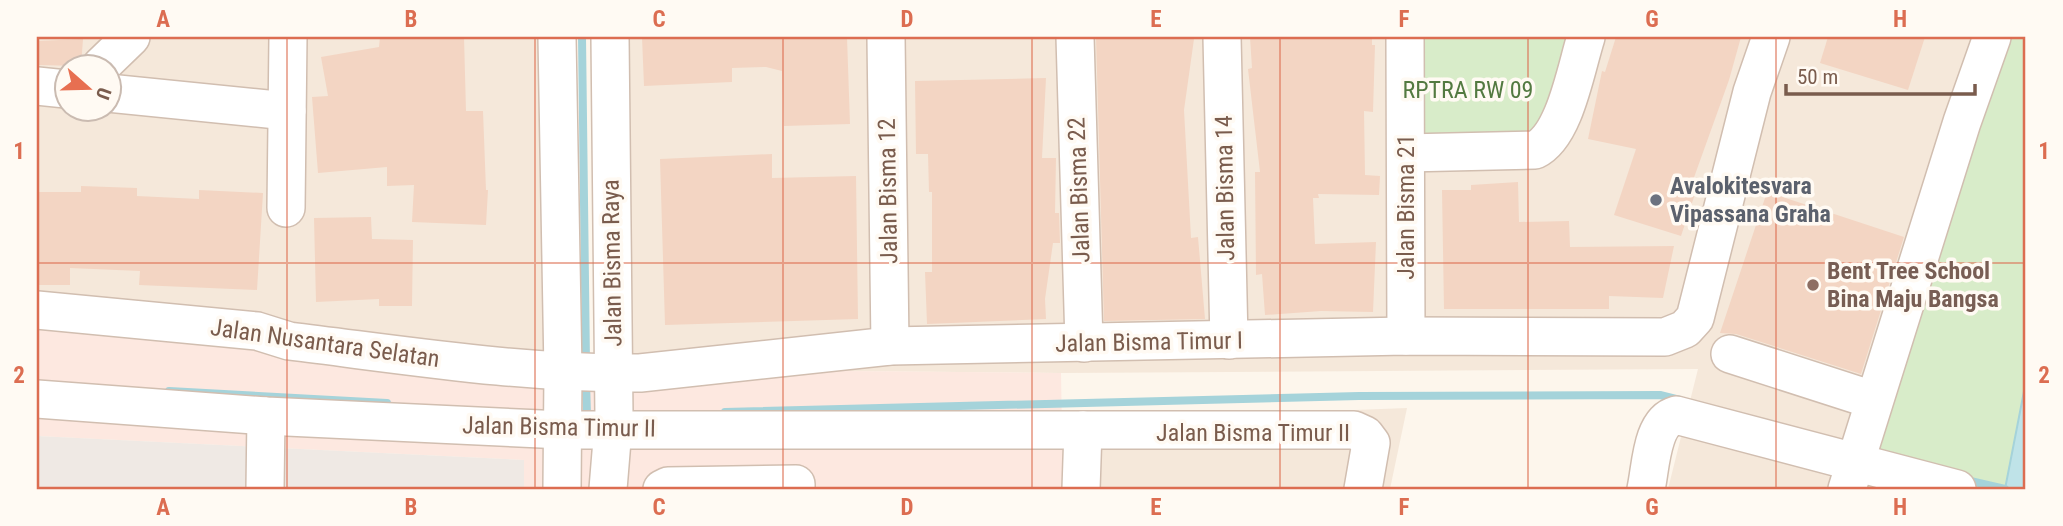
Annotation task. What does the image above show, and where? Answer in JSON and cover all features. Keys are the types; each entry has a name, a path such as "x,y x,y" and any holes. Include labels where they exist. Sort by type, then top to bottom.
{"street":[{"path":"115,52 131,37"},
{"path":"286,208 288,37"},
{"name":"Jalan Bisma Raya","path":"557,37 594,387 608,489"},
{"name":"Jalan Bisma Raya","path":"562,489 564,426 594,387 610,37"},
{"name":"Jalan Bisma 12","path":"886,37 890,346"},
{"name":"Jalan Bisma 22","path":"1075,37 1084,343"},
{"name":"Jalan Bisma 14","path":"1222,37 1229,340"},
{"name":"Jalan Bisma 21","path":"1405,37 1406,336"},
{"path":"1406,153 1535,150 1542,147 1556,132 1586,37"},
{"name":"Jalan Bisma Timur I","path":"594,387 640,373 890,346 1406,336 1665,337 1685,329 1695,318 1752,92 1771,37"},
{"path":"1851,469 1992,37"},
{"path":"122,94 287,111"},
{"name":"Jalan Nusantara Selatan","path":"37,310 257,331 300,342 594,387"},
{"path":"1730,354 1872,406"},
{"name":"Jalan Bisma Timur II","path":"37,400 266,416 564,426 594,387 796,429 1353,430 1365,435 1371,443 1363,489"},
{"path":"265,489 266,416"},
{"path":"1646,489 1658,431 1672,416 1682,416 1851,469 1956,489"},
{"path":"662,489 668,486 796,487 796,429"},
{"path":"1081,489 1083,430"}],"shaded area":[{"path":"37,37 556,37 563,372 37,310"},
{"path":"611,37 2026,37 2026,381 2005,489 1668,489 1698,369 1061,373 626,369"},
{"path":"37,310 626,369 1061,373 1063,489 524,489 524,460 37,436"},
{"path":"1407,408 1390,489 1063,489 1062,421"},
{"path":"37,436 524,460 524,489 37,489"}],"green space":[{"name":"RPTRA RW 09","path":"1413,37 1570,37 1541,141 1415,146"},
{"path":"1996,37 2026,37 2026,381 2005,489 1847,489"}],"water":[{"path":"2026,381 2026,489 2005,489"}],"building":[{"path":"380,37 464,37 466,111 483,111 488,190 486,225 412,222 414,185 387,186 387,167 318,173 312,97 328,96 321,57 379,47"},
{"path":"642,37 847,37 850,124 784,126 782,71 766,67 732,68 732,82 644,86"},
{"path":"1096,37 1194,39 1184,110 1191,238 1198,237 1205,319 1104,321"},
{"path":"1250,37 1372,37 1372,45 1375,45 1373,112 1364,111 1365,175 1380,176 1379,195 1318,194 1319,198 1313,198 1315,244 1376,242 1373,312 1321,311 1265,315 1262,274 1256,275 1255,172 1260,172 1248,69 1252,68"},
{"path":"1616,37 1741,37 1729,80 1692,183 1698,185 1681,236 1614,215 1636,149 1588,139 1602,71 1605,72"},
{"path":"1828,37 1925,37 1908,90 1820,63"},
{"path":"83,39 82,52 52,52 52,65 37,65 37,41"},
{"path":"1046,78 1042,158 1056,158 1055,213 1059,213 1060,243 1053,243 1045,299 1046,319 927,324 925,272 932,272 932,192 929,192 928,154 916,154 915,81"},
{"path":"772,154 772,178 856,176 858,319 665,325 660,159"},
{"path":"1518,182 1519,222 1569,221 1570,247 1674,246 1663,298 1609,296 1609,309 1444,309 1442,190 1471,190 1471,185"},
{"path":"81,186 137,188 137,196 199,199 199,190 263,193 257,290 139,285 140,271 70,268 70,285 37,285 37,192 81,192"},
{"name":"Bent Tree School Bina Maju Bangsa","path":"1767,192 1904,237 1861,374 1736,334 1720,333"},
{"path":"371,217 372,239 413,240 412,306 379,306 379,299 316,302 314,218"}],"waterway":[{"path":"582,37 586,363"},
{"path":"586,380 587,415"},
{"path":"169,391 387,403"},
{"path":"725,412 1359,396 1660,395 1680,400"},
{"path":"1966,480 2005,489"}],"place":[{"name":"Avalokitesvara Vipassana Graha","path":"1656,200"},
{"name":"Bent Tree School Bina Maju Bangsa","path":"1813,285"}]}
